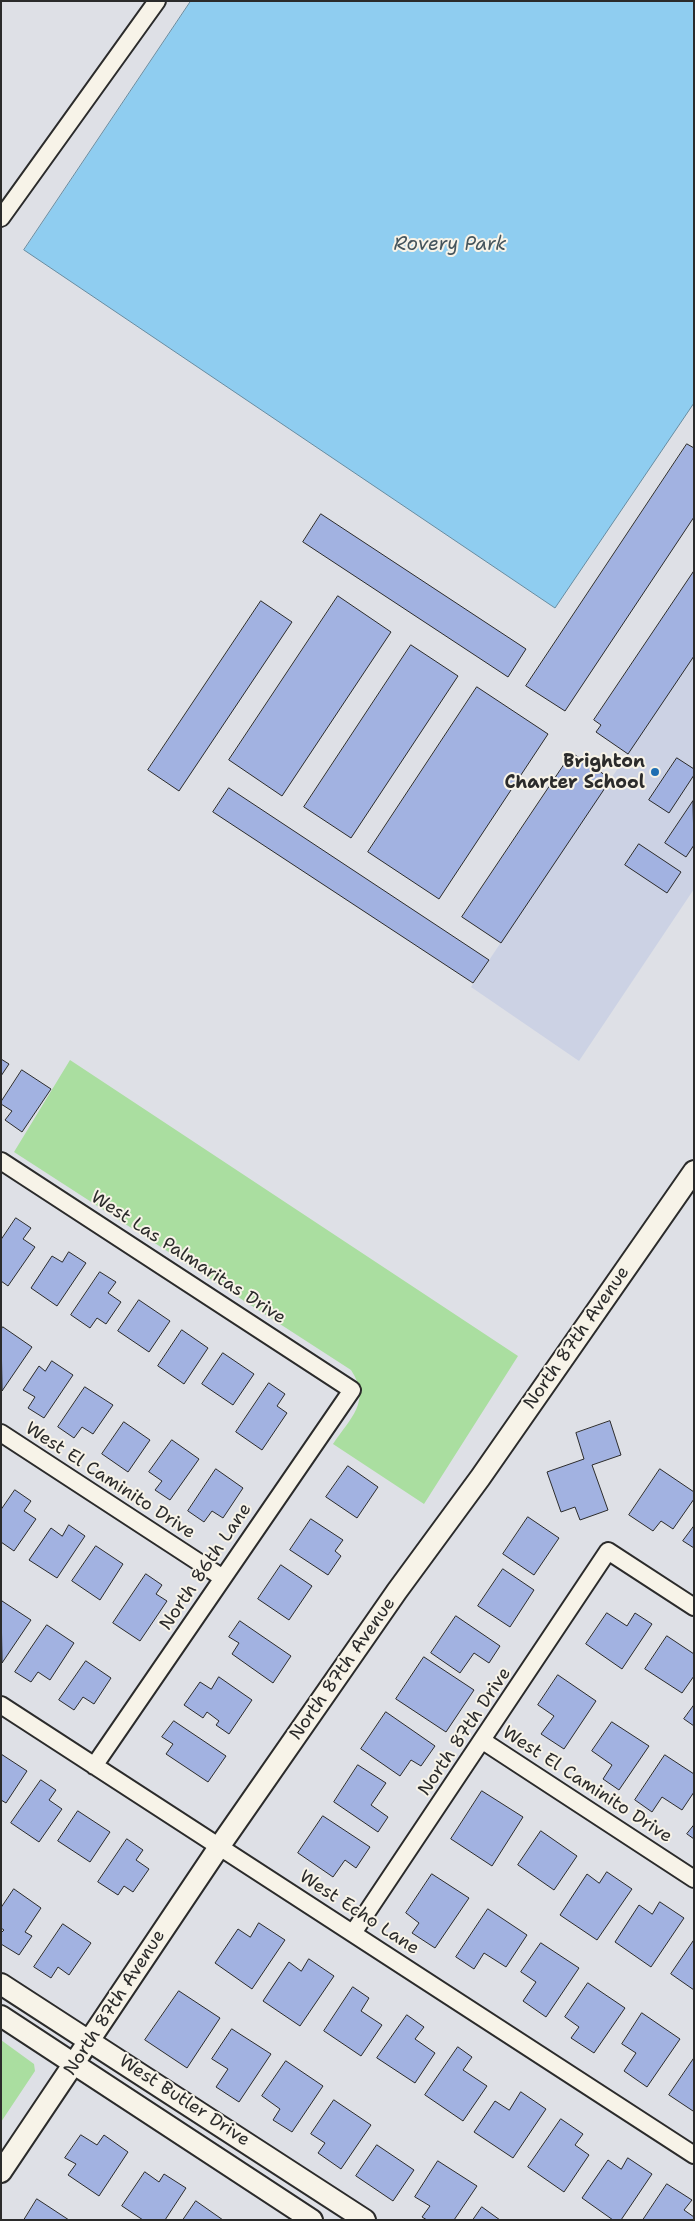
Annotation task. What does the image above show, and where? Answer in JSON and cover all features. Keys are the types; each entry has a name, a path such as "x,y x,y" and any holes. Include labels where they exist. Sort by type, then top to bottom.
{"street":[{"path":"1,218 157,1"},
{"name":"West Las Palmaritas Drive","path":"1,1161 352,1390"},
{"name":"North 87th Avenue","path":"1,2172 219,1846 397,1591 480,1478 694,1171"},
{"name":"North 86th Lane","path":"94,1766 352,1390"},
{"name":"West El Caminito Drive","path":"1,1433 223,1578"},
{"name":"North 87th Drive","path":"353,1933 483,1741 608,1551 694,1607"},
{"name":"West Echo Lane","path":"1,1705 694,2155"},
{"name":"West El Caminito Drive","path":"483,1741 694,1879"},
{"name":"West Butler Drive","path":"1,1984 365,2220"},
{"name":"West Butler Drive","path":"1,2016 312,2220"}],"shaded area":[{"name":"Brighton Charter School","path":"694,655 694,889 579,1061 471,987"}],"green space":[{"path":"70,1060 518,1356 424,1504 333,1444 352,1418 359,1401 357,1381 351,1370 14,1152"},
{"path":"1,2040 34,2064 35,2071 1,2122"}],"water":[{"name":"Rovery Park","path":"191,1 694,1 694,403 555,608 24,250"}],"building":[{"path":"687,444 694,448 694,517 565,711 526,686"},
{"path":"321,514 526,649 508,677 303,542"},
{"path":"694,571 694,656 628,754 596,732 601,725 594,720"},
{"path":"338,596 391,632 282,796 229,760"},
{"path":"261,601 292,622 179,791 148,770"},
{"path":"411,645 458,676 351,838 304,807"},
{"path":"477,687 548,734 439,899 368,852"},
{"path":"572,753 611,779 501,943 462,917"},
{"path":"677,758 694,769 694,775 669,813 649,800"},
{"path":"229,788 489,960 473,983 213,812"},
{"path":"693,801 694,845 686,857 665,843"},
{"path":"639,844 681,872 667,893 625,865"},
{"path":"1,1059 9,1064 1,1076"},
{"path":"22,1070 51,1089 22,1132 5,1120 12,1111 1,1104 1,1102"},
{"path":"16,1218 31,1228 23,1239 35,1247 8,1286 1,1281 1,1240"},
{"path":"69,1252 86,1263 57,1306 31,1288 52,1256 62,1262"},
{"path":"100,1272 116,1282 108,1293 121,1302 106,1324 97,1318 90,1328 71,1315"},
{"path":"139,1300 170,1321 149,1352 118,1331"},
{"path":"3,1327 32,1347 2,1391 1,1330"},
{"path":"182,1330 208,1348 184,1384 158,1366"},
{"path":"223,1353 254,1374 233,1405 202,1384"},
{"path":"52,1361 73,1375 44,1418 28,1408 35,1397 23,1390 39,1366 45,1371"},
{"path":"269,1383 285,1394 277,1406 287,1413 262,1450 236,1432"},
{"path":"85,1387 113,1405 93,1434 82,1427 74,1438 58,1427"},
{"path":"610,1421 621,1455 592,1465 608,1510 580,1520 575,1507 561,1512 547,1472 584,1459 576,1433"},
{"path":"124,1422 150,1440 128,1472 102,1454"},
{"path":"172,1440 199,1459 170,1500 155,1490 162,1481 149,1472"},
{"path":"348,1466 378,1487 357,1518 326,1497"},
{"path":"216,1469 243,1488 223,1518 212,1511 204,1522 188,1511"},
{"path":"660,1469 694,1492 694,1499 673,1529 661,1521 653,1531 629,1515"},
{"path":"15,1490 31,1501 24,1511 36,1519 14,1551 1,1542 1,1510"},
{"path":"528,1517 559,1538 534,1575 503,1554"},
{"path":"311,1519 343,1540 335,1551 341,1556 328,1575 290,1550"},
{"path":"69,1525 85,1536 57,1578 29,1560 51,1528 62,1536"},
{"path":"694,1526 694,1548 683,1541"},
{"path":"96,1546 123,1564 100,1600 72,1581"},
{"path":"281,1565 312,1586 289,1620 258,1599"},
{"path":"503,1569 534,1590 510,1627 478,1606"},
{"path":"146,1574 162,1585 156,1594 167,1601 140,1641 113,1623"},
{"path":"1,1602 31,1620 2,1663"},
{"path":"607,1613 627,1626 635,1613 652,1624 622,1669 586,1644"},
{"path":"456,1616 500,1646 489,1663 474,1653 460,1673 431,1653"},
{"path":"240,1621 291,1656 273,1683 232,1654 239,1643 229,1637"},
{"path":"47,1625 74,1643 50,1680 38,1672 31,1682 15,1672"},
{"path":"667,1636 694,1654 694,1676 682,1693 645,1669"},
{"path":"424,1657 474,1690 446,1732 396,1699"},
{"path":"86,1661 111,1678 94,1704 83,1697 74,1710 59,1700"},
{"path":"558,1675 596,1701 564,1749 541,1734 554,1716 538,1705"},
{"path":"219,1677 252,1700 229,1734 216,1725 219,1721 207,1712 203,1718 184,1705 200,1682 211,1689"},
{"path":"694,1705 694,1726 684,1719"},
{"path":"386,1712 435,1746 421,1766 411,1760 400,1776 361,1749"},
{"path":"174,1721 226,1756 208,1782 166,1754 173,1744 162,1737"},
{"path":"612,1722 649,1746 619,1790 603,1779 612,1765 592,1751"},
{"path":"1,1754 27,1771 6,1803 1,1800"},
{"path":"665,1755 694,1774 694,1792 682,1810 662,1797 652,1812 635,1800"},
{"path":"358,1765 386,1783 371,1805 388,1817 378,1832 334,1802"},
{"path":"41,1780 56,1790 49,1800 62,1809 39,1842 11,1823"},
{"path":"482,1791 523,1817 492,1866 451,1839"},
{"path":"78,1811 110,1832 90,1862 58,1841"},
{"path":"323,1816 370,1847 356,1868 345,1860 333,1877 298,1853"},
{"path":"694,1825 694,1839 687,1834"},
{"path":"541,1831 577,1856 554,1890 518,1865"},
{"path":"127,1839 143,1850 136,1860 149,1869 133,1892 124,1886 118,1895 98,1882"},
{"path":"607,1872 632,1889 597,1940 560,1915 587,1874 599,1883"},
{"path":"432,1874 469,1898 435,1948 412,1933 419,1923 406,1913"},
{"path":"14,1889 41,1908 25,1932 32,1936 19,1955 1,1944 1,1933 4,1930 1,1928 1,1908"},
{"path":"660,1902 684,1918 651,1967 615,1942 639,1905 652,1914"},
{"path":"488,1909 527,1935 506,1967 484,1953 474,1969 456,1957"},
{"path":"259,1923 285,1940 252,1989 215,1963 238,1929 250,1937"},
{"path":"63,1924 91,1943 69,1975 58,1967 51,1978 34,1967"},
{"path":"694,1940 694,1990 671,1974"},
{"path":"541,1943 579,1968 546,2017 523,2001 536,1982 521,1972"},
{"path":"309,1959 334,1976 300,2026 263,2001 289,1962 301,1971"},
{"path":"588,1983 625,2008 594,2053 571,2038 579,2027 565,2017"},
{"path":"353,1987 369,1998 361,2011 382,2025 361,2056 324,2031"},
{"path":"179,1991 220,2018 187,2068 145,2040"},
{"path":"642,2013 680,2039 647,2087 624,2071 636,2053 622,2044"},
{"path":"407,2015 424,2027 415,2039 435,2053 415,2083 377,2058"},
{"path":"232,2029 271,2054 239,2102 216,2087 228,2069 212,2059"},
{"path":"458,2047 472,2057 463,2070 487,2086 463,2121 425,2095"},
{"path":"694,2058 694,2110 693,2111 669,2095"},
{"path":"286,2061 323,2086 292,2132 273,2120 280,2109 262,2096"},
{"path":"521,2092 546,2109 513,2158 474,2132 495,2101 509,2110"},
{"path":"334,2100 371,2125 341,2169 318,2153 325,2143 311,2134"},
{"path":"561,2119 583,2134 575,2145 589,2155 564,2192 528,2167"},
{"path":"81,2135 97,2145 104,2135 128,2152 99,2196 68,2175 76,2164 65,2158"},
{"path":"377,2145 414,2170 393,2201 356,2176"},
{"path":"628,2158 652,2174 621,2220 613,2220 582,2198 608,2160 621,2169"},
{"path":"438,2161 477,2186 454,2220 427,2220 422,2217 430,2206 415,2197"},
{"path":"145,2172 159,2182 164,2174 186,2188 165,2220 143,2220 122,2206"},
{"path":"667,2184 692,2200 684,2210 694,2217 694,2220 643,2220"},
{"path":"37,2199 69,2220 24,2220"},
{"path":"196,2201 223,2220 183,2220"},
{"path":"482,2207 500,2220 473,2220"}],"place":[{"name":"Brighton Charter School","path":"655,772"}]}
